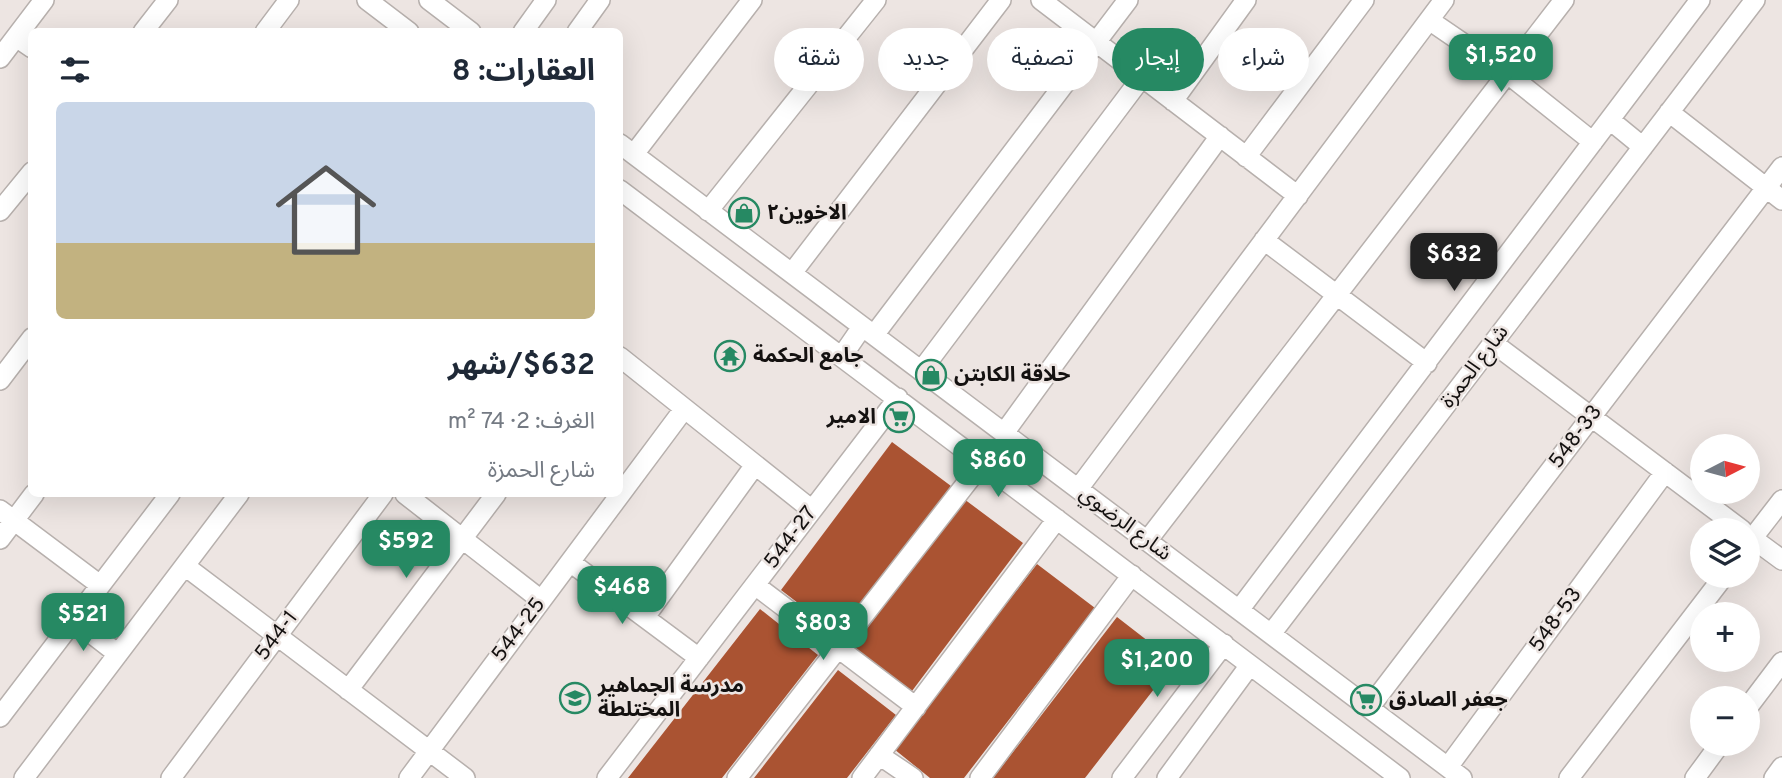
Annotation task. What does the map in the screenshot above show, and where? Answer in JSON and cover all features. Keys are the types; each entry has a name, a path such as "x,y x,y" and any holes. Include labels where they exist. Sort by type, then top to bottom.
{"street":[{"path":"31,28 44,0"},
{"path":"146,28 168,0"},
{"path":"268,28 289,0"},
{"path":"367,0 385,25"},
{"path":"429,0 466,28"},
{"path":"526,28 545,0"},
{"path":"580,28 600,0"},
{"path":"627,149 752,0"},
{"path":"708,211 876,0"},
{"path":"792,274 1001,0"},
{"path":"1041,0 1078,28"},
{"path":"1098,39 1128,0"},
{"path":"1173,101 1246,0"},
{"path":"1246,157 1364,0"},
{"path":"1078,489 1444,0"},
{"path":"1147,541 1564,0"},
{"name":"شارع الحمزة","path":"1239,610 1700,0"},
{"name":"شارع الحمزة","path":"1271,634 1755,0"},
{"path":"1429,20 1508,74 1593,142"},
{"path":"0,58 24,43"},
{"path":"1098,44 1112,54"},
{"path":"842,356 868,331 1057,91"},
{"path":"920,371 1131,91"},
{"path":"1160,91 1298,196"},
{"path":"1669,113 1782,200"},
{"path":"1610,120 1643,147"},
{"path":"1004,433 1220,136"},
{"name":"شارع الرضوي","path":"627,149 1455,773"},
{"name":"548-33","path":"1369,708 1782,167"},
{"path":"0,211 28,177"},
{"name":"شارع الرضوي","path":"623,192 1400,778"},
{"path":"1264,240 1426,363"},
{"path":"0,380 7,358 28,341"},
{"path":"1493,343 1724,518"},
{"path":"623,359 812,510"},
{"name":"544-27","path":"607,778 898,398"},
{"name":"544-25","path":"623,491 684,409"},
{"path":"737,778 983,463"},
{"path":"645,617 755,465"},
{"name":"548-53","path":"1455,773 1665,472"},
{"path":"0,539 7,515 30,497"},
{"path":"0,717 168,497"},
{"path":"24,778 237,497"},
{"name":"544-1","path":"171,778 381,497"},
{"path":"409,497 541,600"},
{"path":"348,690 494,497"},
{"name":"544-25","path":"409,778 618,497"},
{"path":"1760,524 1782,500"},
{"path":"7,515 100,585"},
{"path":"862,778 1057,519"},
{"path":"1760,545 1782,560"},
{"path":"570,562 699,658"},
{"path":"185,566 465,778"},
{"path":"980,778 1132,575"},
{"path":"755,585 916,707"},
{"path":"1569,778 1715,588"},
{"path":"74,620 118,654"},
{"path":"1122,778 1224,644"},
{"path":"1760,691 1782,662"},
{"path":"1176,775 1251,665"},
{"path":"879,755 914,778"},
{"path":"1695,778 1711,756"},
{"path":"1774,778 1782,767"}],"building":[{"path":"892,442 951,486 840,635 781,590"},
{"path":"964,499 1023,543 912,691 853,647"},
{"path":"1037,564 1095,608 964,778 930,778 894,749"},
{"path":"760,609 818,655 722,778 628,778"},
{"path":"1117,617 1175,662 1085,778 993,778"},
{"path":"838,670 896,715 847,778 754,778"}],"place":[{"name":"الاخوين٢","path":"744,213"},
{"name":"جامع الحكمة","path":"730,356"},
{"name":"حلاقة الكابتن","path":"931,375"},
{"name":"الامير","path":"899,417"},
{"name":"مدرسة الجماهير المختلطة","path":"575,698"},
{"name":"جعفر الصادق","path":"1366,700"}]}
